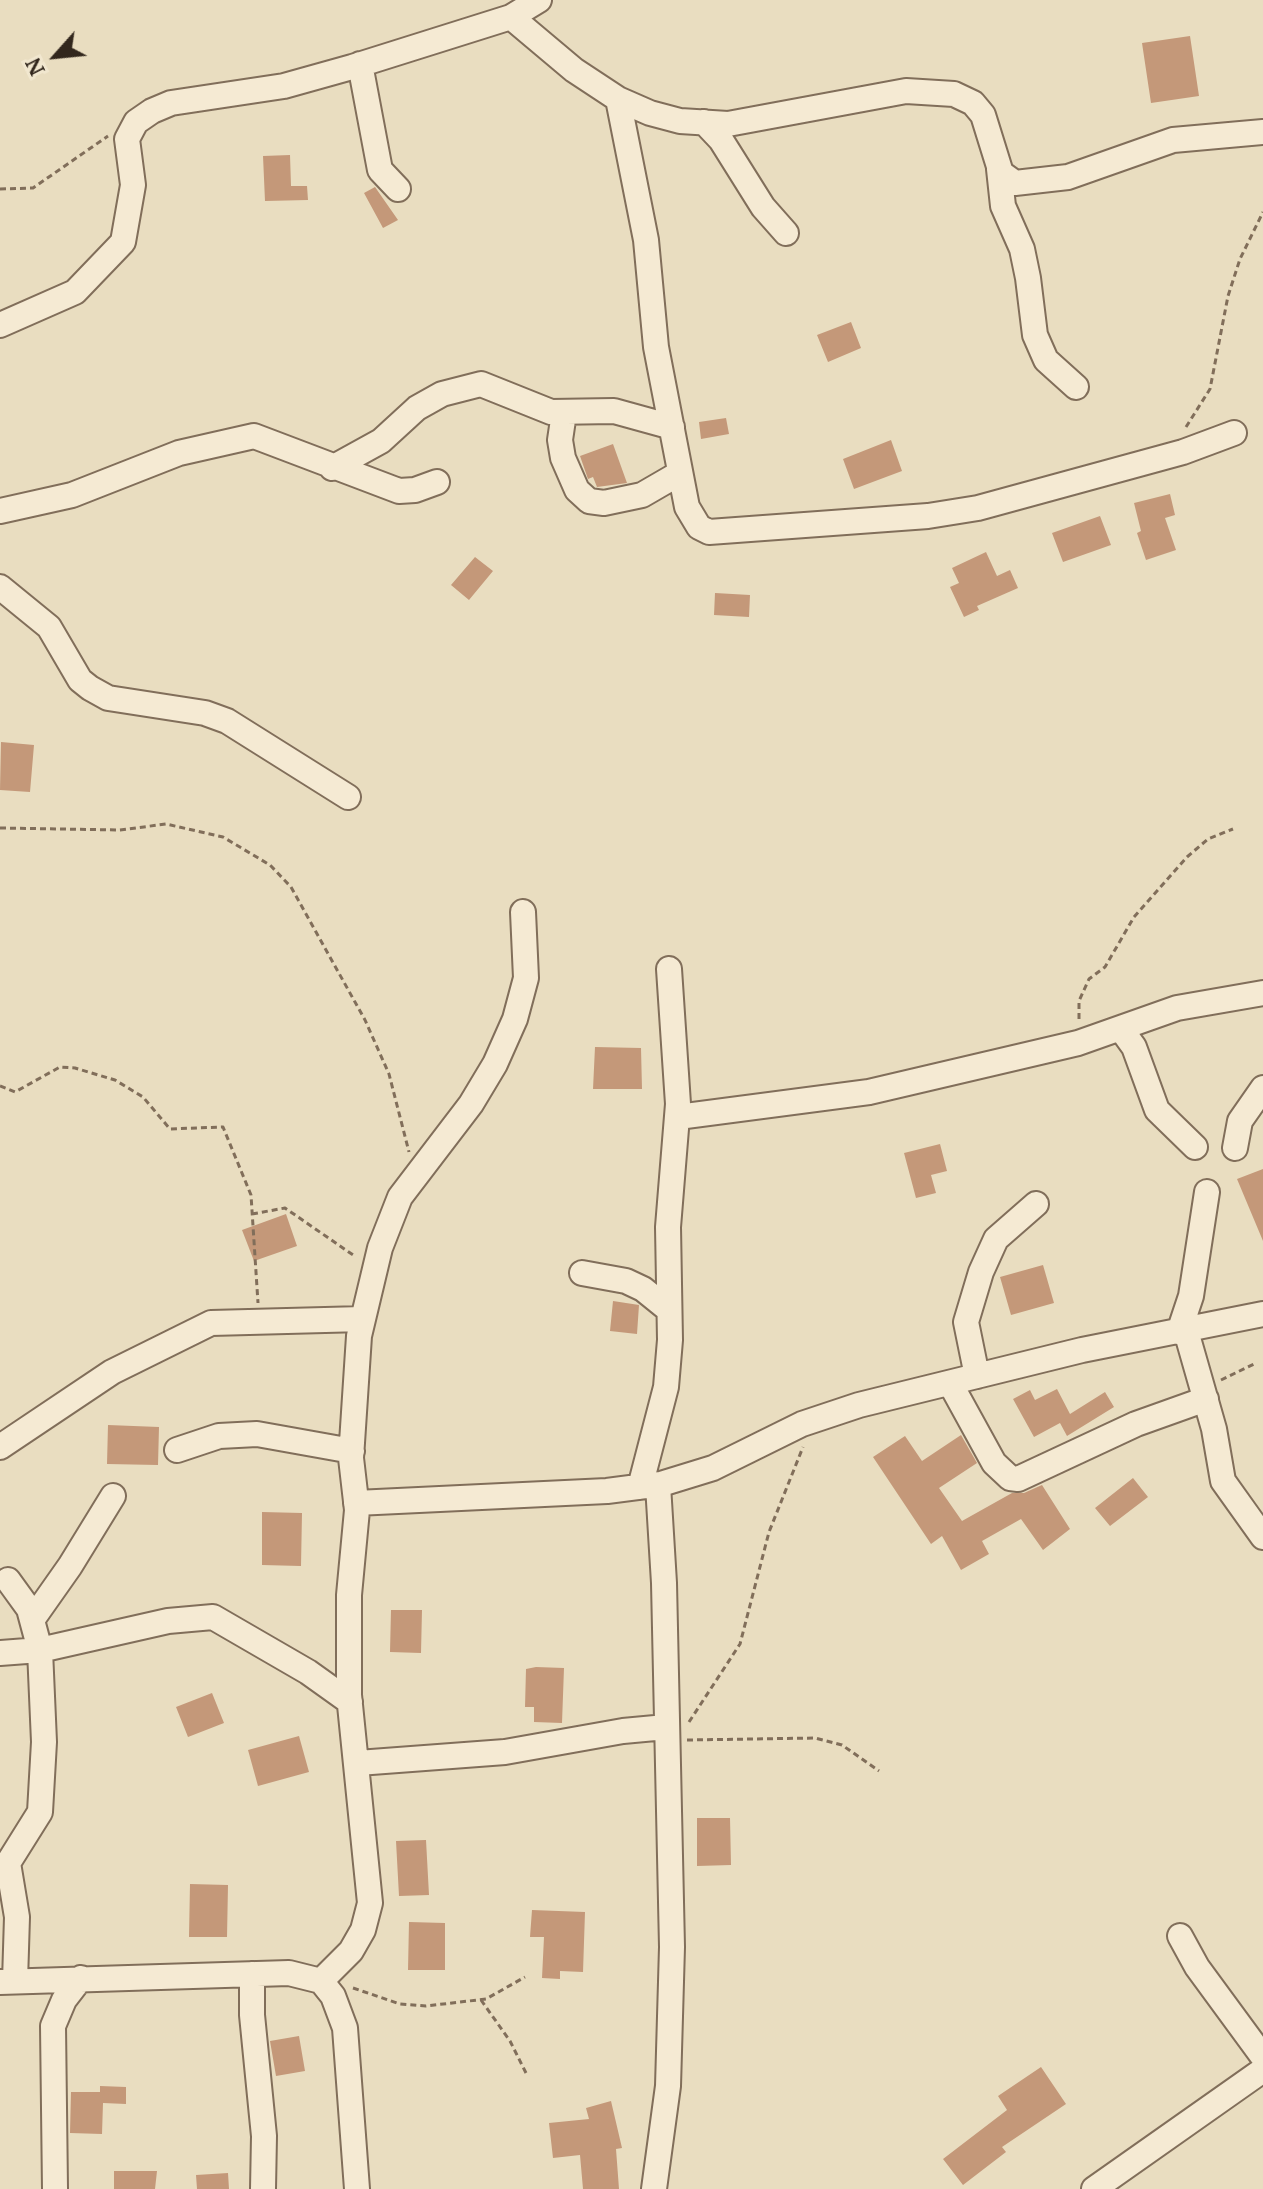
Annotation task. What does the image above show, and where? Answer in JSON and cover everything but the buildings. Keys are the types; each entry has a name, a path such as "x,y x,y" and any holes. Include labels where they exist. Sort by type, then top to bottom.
{"street":[{"path":"0,325 75,292 123,242 133,185 127,139 136,122 171,103 284,86 360,64 511,17 539,0"},
{"path":"511,17 574,70 618,99 650,113 728,124 906,91 954,94 973,103 983,115 999,169 1003,206 1022,249 1035,335 1046,360 1076,387"},
{"path":"360,64 380,170 398,189"},
{"path":"618,99 646,240 652,321 680,473 687,507 699,527 709,532 731,533 928,516 978,508 1171,455 1234,433"},
{"path":"704,122 721,140 763,207 786,233"},
{"path":"999,169 1006,180 1034,182 1083,172 1173,140 1263,132"},
{"path":"332,468 381,441 417,408 464,386 481,384 525,403 564,413 614,411 672,427"},
{"path":"564,413 560,440 563,458 577,490 589,501 604,503 642,495 680,473"},
{"path":"0,511 72,495 179,453 254,436 399,491 415,490 437,482"},
{"path":"0,587 49,627 80,680 90,688 108,698 205,713 227,721 348,797"},
{"path":"323,1984 351,1951 363,1930 370,1903 350,1702 349,1595 356,1503 352,1451 363,1319 375,1271 400,1197 471,1104 495,1064 515,1019 526,978 523,912"},
{"path":"654,2189 668,2086 672,1947 670,1739 664,1583 649,1486 666,1387 668,1227 678,1117 669,969"},
{"path":"678,1117 869,1092 1078,1043 1177,1008 1263,993"},
{"path":"1121,1029 1134,1047 1157,1110 1195,1147"},
{"path":"1235,1148 1240,1121 1263,1088"},
{"path":"1207,1192 1191,1296 1182,1332 1204,1393 1223,1481 1263,1537"},
{"path":"977,1376 966,1322 981,1272 996,1239 1036,1204"},
{"path":"582,1273 626,1281 643,1289 669,1310"},
{"path":"356,1503 649,1486 713,1468 814,1420 859,1405 1082,1350 1263,1314"},
{"path":"0,1447 112,1372 211,1323 363,1319"},
{"path":"950,1383 994,1463 1010,1478 1018,1479 1204,1393"},
{"path":"177,1450 219,1436 257,1434 352,1451"},
{"path":"32,1620 113,1496"},
{"path":"8,1580 22,1596 40,1650 43,1798 40,1812 4,1863 17,1917 8,1982 289,1973 323,1984 333,1996 345,2028 357,2189"},
{"path":"0,1653 40,1650 168,1621 213,1617 308,1672 350,1702"},
{"path":"358,1763 505,1752 623,1731 670,1739"},
{"path":"1180,1936 1197,1967 1263,2057"},
{"path":"252,1974 252,2015 264,2136 263,2189"},
{"path":"55,2189 53,2026 64,2000 81,1978"},
{"path":"1094,2189 1263,2070"}],"path":[{"path":"0,189 33,188 114,131 136,122"},
{"path":"1171,455 1210,389 1228,296 1240,259 1263,212"},
{"path":"0,828 120,830 166,824 223,837 270,865 291,887 365,1020 389,1074 416,1179"},
{"path":"1078,1043 1079,1001 1089,979 1105,967 1134,917 1187,857 1208,839 1233,829"},
{"path":"0,1086 15,1092 60,1067 75,1068 115,1080 143,1097 170,1129 223,1127 251,1195 259,1320"},
{"path":"251,1214 285,1208 375,1271"},
{"path":"1204,1393 1254,1364"},
{"path":"670,1739 722,1676 740,1644 769,1532 814,1420"},
{"path":"670,1739 815,1738 842,1745 879,1771"},
{"path":"323,1984 352,1988 416,2007 481,2000 525,1977"},
{"path":"481,2000 510,2041 527,2075"}]}
